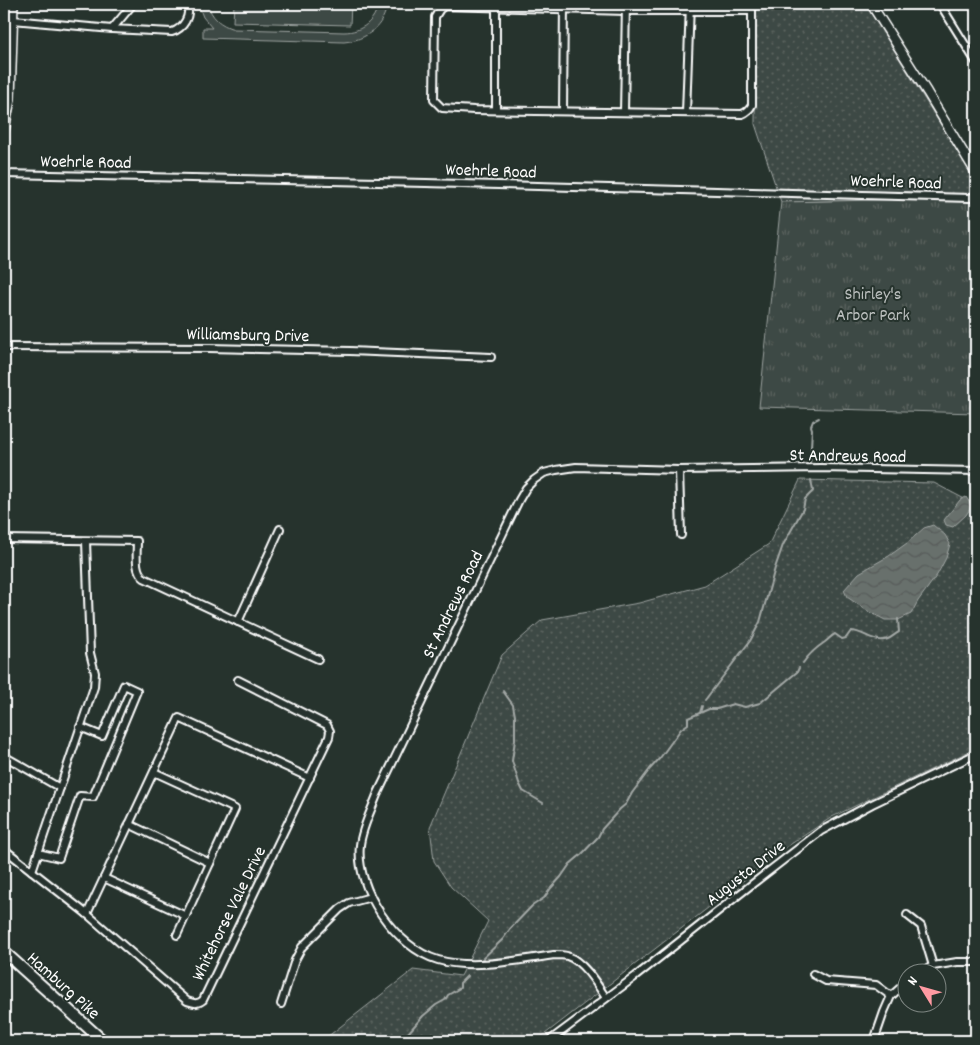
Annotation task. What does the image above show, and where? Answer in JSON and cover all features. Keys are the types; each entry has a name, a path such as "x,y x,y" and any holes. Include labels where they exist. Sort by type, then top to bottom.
{"main road":[{"path":"4,130 10,99 13,4"},
{"name":"Hamburg Pike","path":"4,952 8,959 104,1041"}],"street":[{"path":"112,29 133,4"},
{"path":"12,20 172,32 178,30 189,13 187,4"},
{"path":"686,113 690,4"},
{"path":"871,4 976,173"},
{"path":"940,4 976,62"},
{"path":"496,5 496,110"},
{"path":"445,6 626,7 689,11 752,7 752,105 750,110 742,114 442,108 433,98 435,17 445,6"},
{"path":"563,111 564,6"},
{"path":"624,112 626,7"},
{"name":"Woehrle Road","path":"4,174 970,198 976,195"},
{"name":"Williamsburg Drive","path":"4,347 209,348 491,357"},
{"name":"St Andrews Road","path":"606,998 591,976 574,960 566,956 554,955 482,964 458,964 438,960 411,948 385,920 371,897 362,867 360,846 374,802 526,488 544,473 576,467 679,470 820,468 976,472"},
{"path":"679,470 681,534"},
{"path":"238,622 280,529"},
{"path":"4,539 137,541 138,570 140,575 318,659"},
{"path":"32,871 94,687 95,673 90,653 86,541"},
{"name":"Whitehorse Vale Drive","path":"4,848 87,914 187,1001 199,1003 203,1000 330,737 327,725 238,680"},
{"path":"38,853 59,858 80,796 93,797 137,691 124,685 102,736 80,727"},
{"path":"87,914 179,718 310,778"},
{"name":"Augusta Drive","path":"549,1041 636,976 822,831 872,804 976,754"},
{"path":"4,756 60,788"},
{"path":"154,772 235,809 177,935"},
{"path":"129,824 210,863"},
{"path":"104,878 186,916"},
{"path":"281,1004 295,960 302,947 340,909 349,903 371,897"},
{"path":"907,915 921,926 932,962"},
{"path":"948,964 976,962"},
{"path":"813,974 826,981 876,986 891,996"},
{"path":"874,1041 891,996 898,990"}],"green space":[{"path":"198,4 208,4 211,13 217,20 234,29 344,32 362,28 374,16 378,4 387,4 382,19 373,31 360,38 344,42 203,38 203,28 212,28 203,17"},
{"path":"234,4 351,4 350,25 233,22"},
{"path":"756,4 865,4 976,181 976,198 781,202 755,124"},
{"name":"Shirley's Arbor Park","path":"976,198 976,413 759,407 781,202"},
{"path":"800,480 934,483 976,505 976,748 832,817 788,846 536,1041 322,1041 413,970 461,976 488,921 451,887 434,861 430,827 502,655 542,620 639,603 705,585 769,544"}],"water":[{"path":"966,497 972,506 966,515 953,527 946,525 944,520 960,500"},
{"path":"933,525 945,535 950,544 946,558 937,575 911,614 898,620 885,620 847,597 844,590 859,573 889,556 924,528"}],"waterway":[{"path":"810,466 811,426 813,421 819,418"},
{"path":"705,700 750,641 760,622 783,545 803,509 805,499 813,491 811,480"},
{"path":"803,663 813,651 835,634 842,639 846,638 851,631 878,640 889,638 899,632 898,619"},
{"path":"479,962 503,939 532,906 544,898 570,864 598,837 602,829 626,804 632,793 681,729 688,724 688,718 709,709 717,709 733,704 745,707 760,703 797,672 799,668"},
{"path":"503,691 513,705 515,716 515,740 512,761 519,783 523,791 543,803"},
{"path":"700,713 702,706"},
{"path":"397,1041 409,1032 436,1005 460,988 460,983 467,976"}]}
